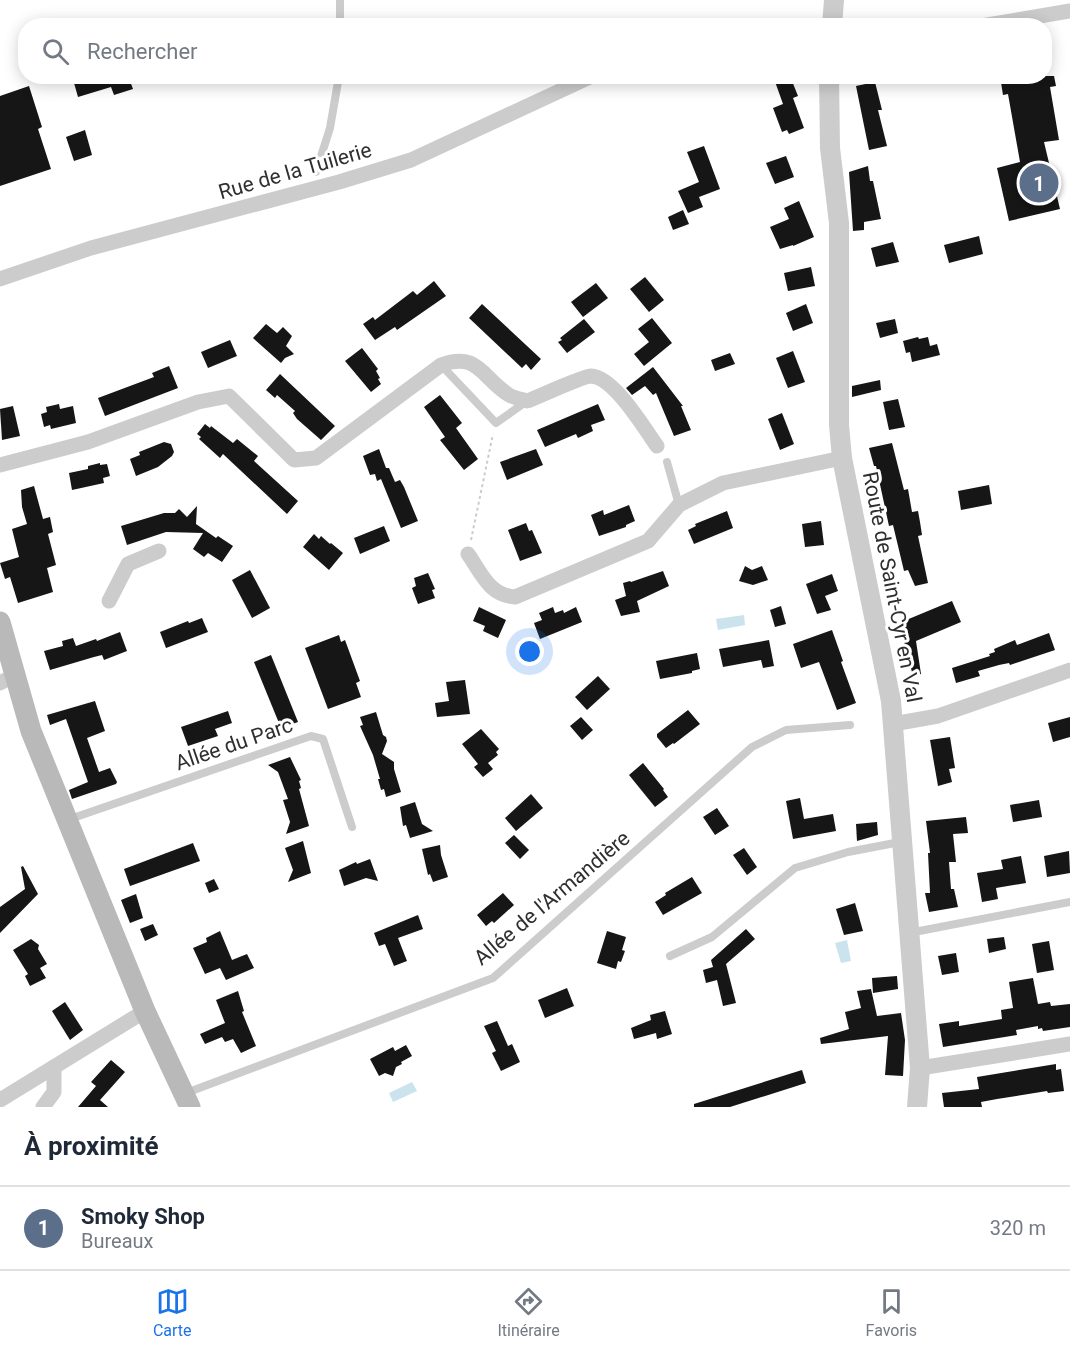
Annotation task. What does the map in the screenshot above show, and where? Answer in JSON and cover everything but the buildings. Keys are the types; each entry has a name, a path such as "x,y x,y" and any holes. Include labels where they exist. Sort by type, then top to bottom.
{"main road":[{"path":"0,622 8,679 69,820 98,899 145,1011 187,1100"}],"street":[{"path":"833,18 834,0"},
{"path":"1028,18 1070,11"},
{"name":"Rue de la Tuilerie","path":"0,279 91,248 339,183 411,160 575,84"},
{"name":"Route de Saint-Cyr en Val","path":"829,84 830,148 838,223 839,425 842,458 880,640 893,724 920,1068 917,1107"},
{"path":"0,465 88,442 198,402 229,396 294,460 316,458 441,365 455,360 467,361 510,395 526,401 590,376 601,378 613,387 657,446"},
{"path":"468,554 493,591 503,596 515,597 648,541 679,505 723,483 842,458"},
{"path":"109,601 128,564 159,551"},
{"path":"893,724 938,716 1070,670"},
{"path":"0,1100 145,1011"},
{"path":"920,1068 1070,1044"},
{"path":"43,1107 54,1092 54,1066"}],"lane":[{"path":"340,0 340,18"},
{"path":"315,172 330,128 338,84"},
{"path":"441,365 496,423 526,401"},
{"path":"667,462 679,505"},
{"name":"Allée de l'Armandière","path":"187,1100 493,978 753,747 786,730 850,725"},
{"name":"Allée du Parc","path":"69,820 311,736 323,739 352,827"},
{"path":"670,956 712,937 795,868 848,852 902,841"},
{"path":"909,933 1070,902"}],"path":[{"path":"468,554 496,423"}],"water":[{"path":"744,615 745,625 718,630 716,619"},
{"path":"847,940 851,961 841,963 835,943"},
{"path":"412,1082 417,1091 393,1102 389,1093"}],"place":[{"name":"Smoky Shop","path":"1039,183"}]}
